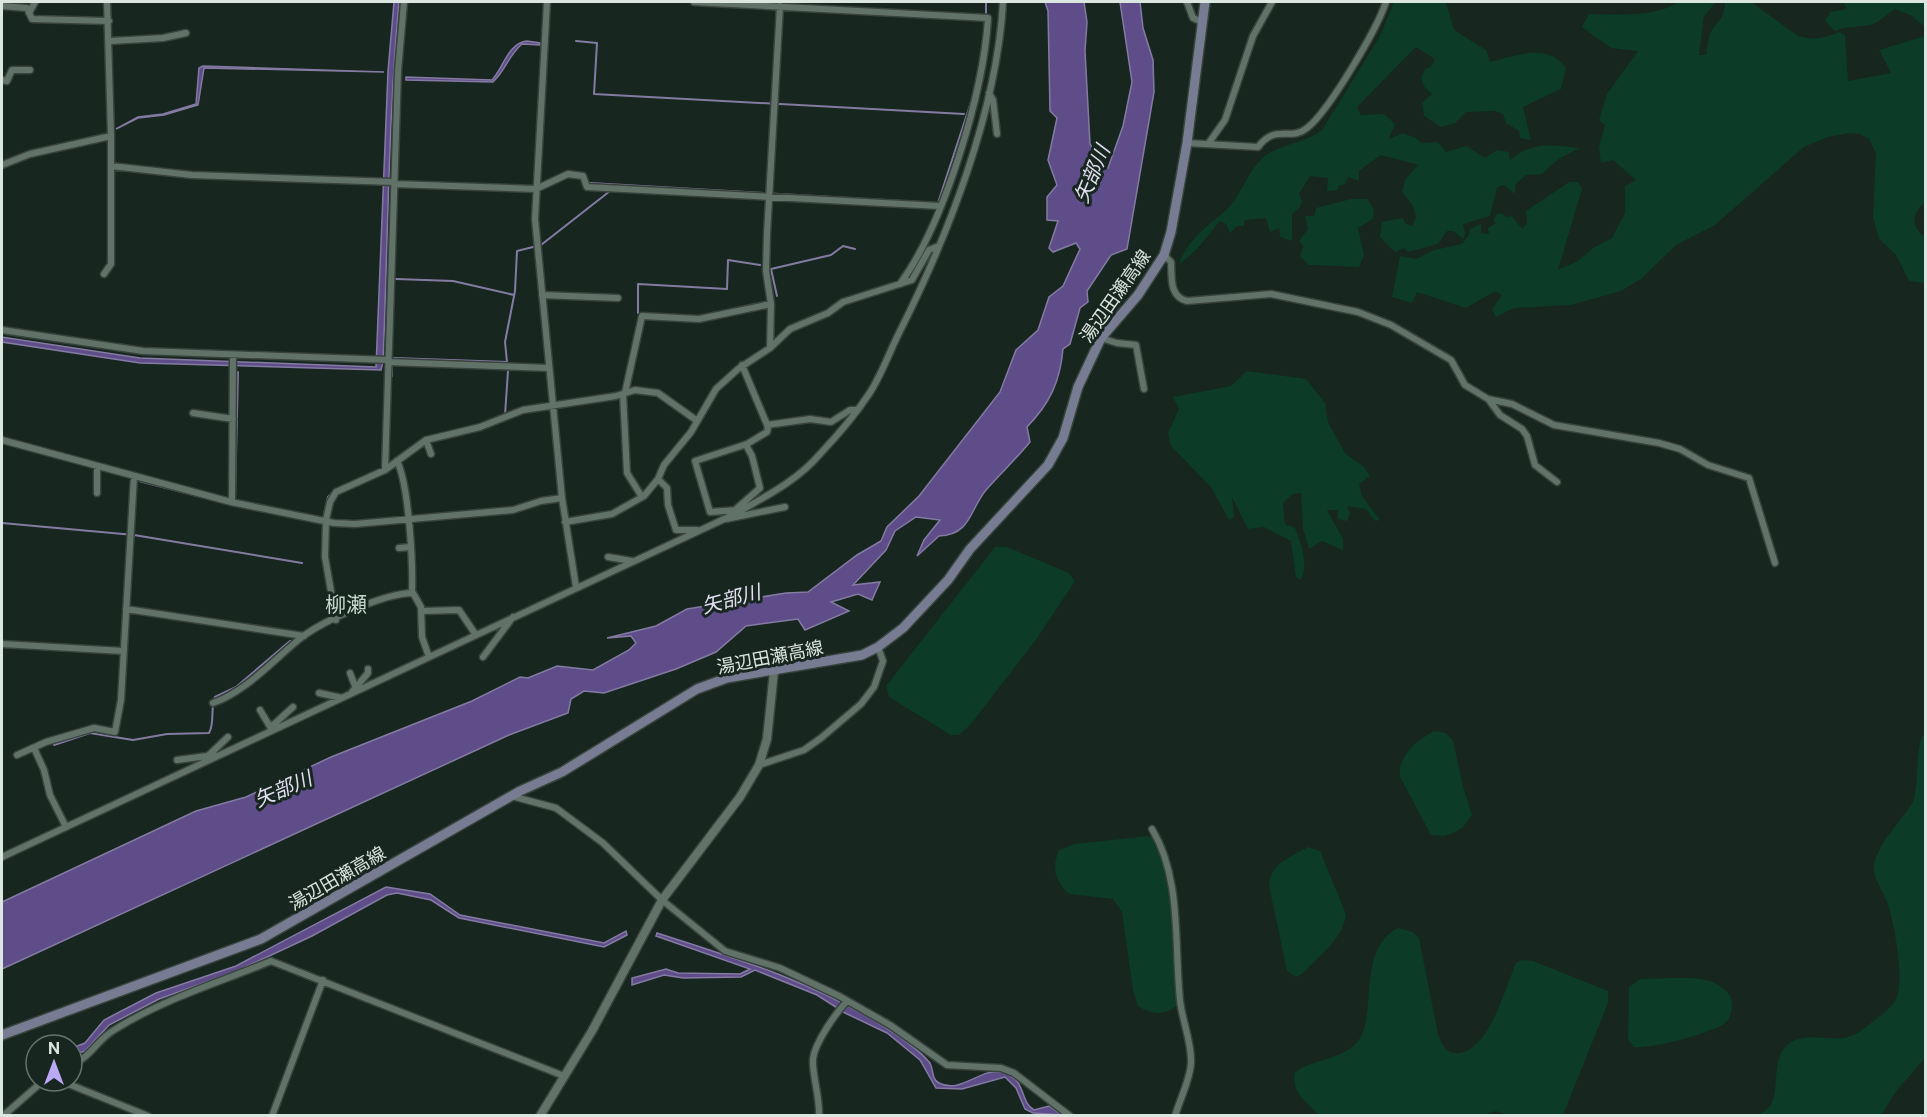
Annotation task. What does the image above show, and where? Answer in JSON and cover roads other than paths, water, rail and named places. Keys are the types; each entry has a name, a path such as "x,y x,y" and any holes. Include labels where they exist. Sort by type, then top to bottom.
{"main road":[{"name":"湯辺田瀬高線","path":"2,1035 261,939 515,797 520,791 546,781 593,752 623,737 660,710 697,689 727,678 862,656 878,647 903,627 948,580 970,549 1048,465 1063,438 1078,387 1101,338 1138,295 1164,255 1171,232 1187,143 1205,2"}],"street":[{"path":"29,13 35,2"},
{"path":"104,274 111,264 110,41 107,2"},
{"path":"385,470 393,182 404,2"},
{"path":"547,2 535,219 562,498 576,587"},
{"path":"694,2 988,18 984,64 940,206 927,238 900,284"},
{"path":"2,857 701,530 791,482 820,455 869,393 924,285 967,169 989,93 999,48 1003,2"},
{"path":"1187,2 1193,18 1202,22"},
{"path":"1208,144 1225,120 1252,36 1272,2"},
{"path":"1187,143 1258,147 1265,137 1272,133 1299,132 1307,128 1326,105 1379,22 1386,2"},
{"path":"2,6 27,8 32,19 109,21"},
{"path":"770,348 771,304 766,272 780,6"},
{"path":"110,41 163,38 186,33"},
{"path":"2,80 8,81 12,70 30,70"},
{"path":"989,93 993,100 997,134"},
{"path":"2,165 30,154 111,136"},
{"path":"111,166 192,175 536,189 568,174 583,176 587,187 940,206"},
{"path":"565,522 612,514 642,497 657,479 664,465 681,446 716,389 742,365 770,348 790,329 828,313 843,302 860,298 886,286 912,280 929,250 939,246"},
{"path":"1164,255 1171,262 1172,289 1180,299 1187,301 1271,294 1358,312 1423,341 1451,360 1465,385 1488,399 1512,404 1554,425 1659,443 1680,449 1708,465 1749,478 1775,563"},
{"path":"542,295 618,298"},
{"path":"642,497 627,473 624,393 642,316 699,319 771,304"},
{"path":"2,330 143,351 233,361 376,359 549,368"},
{"path":"1101,338 1136,345 1143,389"},
{"path":"232,502 233,361"},
{"path":"742,365 767,425 767,432 746,445 695,460 710,512 739,510 760,488 752,456 746,445"},
{"path":"336,620 325,557 326,520 330,502 336,492 385,470 426,440 480,427 523,410 552,408 635,390 658,393 696,420"},
{"path":"1488,399 1500,415 1522,429 1527,436 1538,470 1559,480"},
{"path":"767,425 810,419 831,422 850,410 856,410"},
{"path":"193,413 232,419"},
{"path":"2,440 232,502 355,524 513,510 541,501 562,498"},
{"path":"226,440 232,448"},
{"path":"426,440 431,454"},
{"path":"397,461 404,479 412,593 418,599 422,638 429,657"},
{"path":"97,466 97,494"},
{"path":"17,755 94,728 115,732 121,700 134,476"},
{"path":"657,479 667,488 668,505 676,530 701,530"},
{"path":"723,519 740,518 785,507"},
{"path":"399,548 410,547"},
{"path":"608,557 632,561"},
{"path":"213,703 237,691 304,636 378,599 412,593"},
{"path":"126,609 304,636"},
{"path":"421,611 459,610 476,635"},
{"path":"483,657 513,616"},
{"path":"2,644 123,651"},
{"path":"759,765 804,750 861,704 874,687 884,661 878,647"},
{"path":"351,693 368,673 368,669"},
{"path":"540,1116 615,990 662,900 740,798 759,765 767,739 774,670"},
{"path":"350,673 356,686"},
{"path":"319,693 342,698"},
{"path":"272,729 293,707"},
{"path":"260,710 272,729"},
{"path":"203,763 228,737"},
{"path":"34,748 44,770 50,795 66,827"},
{"path":"177,760 219,755"},
{"path":"515,797 556,808 603,843 662,900 725,951 780,968 847,1001 890,1025 947,1065 1001,1068 1014,1073 1070,1116"},
{"path":"1152,829 1166,855 1175,918 1180,1001 1191,1051 1191,1066 1175,1116"},
{"path":"84,1059 111,1031 169,1000 271,960 564,1076"},
{"path":"272,1116 323,980"},
{"path":"819,1116 820,1096 813,1058 835,1014 847,1001"},
{"path":"84,1090 148,1116"},
{"path":"3,1116 29,1093"}],"water":[{"path":"394,2 399,2 381,370 140,363 2,342 2,337 140,358 376,367 388,71"},
{"name":"矢部川","path":"1045,2 1084,2 1087,22 1085,51 1090,144 1101,162 1108,168 1123,126 1132,82 1120,2 1140,2 1143,28 1153,60 1154,92 1127,249 1111,255 1087,291 1088,302 1080,308 1070,344 1063,349 1056,382 1048,400 1027,427 1030,442 986,490 964,526 950,535 939,536 917,556 924,540 940,520 916,517 895,531 886,550 853,585 880,582 872,600 858,594 831,602 849,611 805,630 798,619 746,626 716,652 676,669 604,693 584,691 571,699 568,713 509,735 2,969 2,902 196,811 246,797 331,757 472,701 520,677 528,678 557,666 593,670 629,650 636,643 631,636 607,638 656,626 687,609 786,593 808,592 857,555 881,541 887,527 919,496 1000,392 1016,350 1038,330 1049,297 1063,286 1080,249 1076,243 1053,252 1049,248 1058,221 1047,220 1047,197 1057,185 1048,160 1057,118 1050,111 1048,11"},
{"path":"527,41 540,43 540,45 522,44 493,82 406,80 406,77 492,80 515,46"},
{"path":"203,66 384,72 204,68 198,105 164,115 138,118 116,129 138,117 163,114 196,104 199,68"},
{"path":"386,887 430,894 460,915 604,943 626,931 627,935 604,947 459,918 431,900 397,893 387,895 312,936 237,971 159,999 109,1025 84,1051 84,1043 104,1020 156,993 236,966"},
{"path":"657,933 776,973 860,1012 921,1053 930,1063 934,1077 939,1083 947,1086 956,1085 988,1073 1004,1073 1016,1080 1029,1106 1034,1110 1049,1106 1062,1115 1033,1113 1025,1109 1016,1088 1005,1077 962,1089 936,1088 920,1060 887,1033 845,1013 817,995 755,970 741,977 683,978 664,975 632,985 632,978 666,969 678,973 740,974 750,969 656,936"}],"waterway":[{"path":"986,2 986,17"},
{"path":"576,41 597,43 594,94 964,114"},
{"path":"590,183 938,203 971,102"},
{"path":"394,358 507,362 505,342 515,291 517,251 541,245 610,191"},
{"path":"777,296 771,269 831,255 843,246 855,249"},
{"path":"638,313 638,284 727,289 728,260 760,265"},
{"path":"396,279 453,281 514,295"},
{"path":"392,368 392,376"},
{"path":"505,415 508,371"},
{"path":"235,497 238,372"},
{"path":"389,426 391,378"},
{"path":"394,459 410,448"},
{"path":"367,475 380,469"},
{"path":"139,481 232,505"},
{"path":"324,514 328,497 335,490"},
{"path":"2,523 134,535 302,563"},
{"path":"54,745 90,733 133,740 167,734 209,733 215,697 236,687 290,641"}],"district":[{"name":"柳瀬","path":"346,604"}]}
